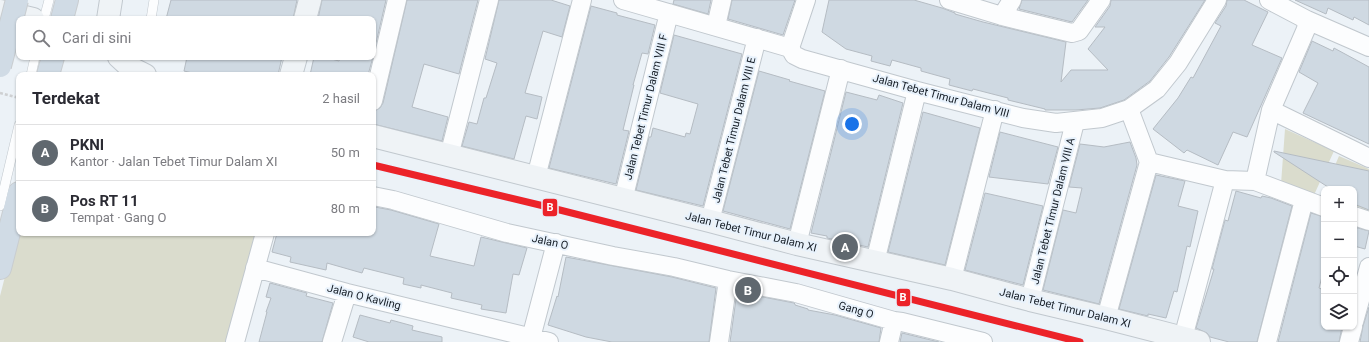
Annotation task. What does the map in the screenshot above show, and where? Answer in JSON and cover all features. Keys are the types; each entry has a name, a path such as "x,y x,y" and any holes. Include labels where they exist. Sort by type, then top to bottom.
{"highway":[{"path":"0,66 17,0"},
{"path":"49,72 52,60"},
{"path":"0,268 16,205"}],"street":[{"path":"108,16 111,0"},
{"path":"306,16 310,0"},
{"path":"376,88 397,0"},
{"path":"449,156 489,0"},
{"path":"536,177 582,0"},
{"path":"716,26 722,0"},
{"path":"790,48 806,0"},
{"path":"1002,16 1012,0"},
{"path":"958,1 1002,16 1075,33 1081,28 1101,0"},
{"name":"Jalan Tebet Timur Dalam VIII","path":"632,1 790,48 794,55 802,59 917,91 1023,118 1056,123 1102,118 1129,109 1157,89 1178,63 1217,0"},
{"path":"1269,0 1307,20 1369,47"},
{"path":"0,11 21,16"},
{"name":"Jalan Tebet Timur Dalam VIII F","path":"623,200 669,13"},
{"path":"1255,181 1271,110 1306,29 1307,20"},
{"name":"Jalan Tebet Timur Dalam VIII E","path":"710,221 757,38"},
{"path":"122,60 131,68 139,72"},
{"path":"292,72 295,60"},
{"path":"797,244 841,69"},
{"path":"875,262 917,91"},
{"path":"1106,318 1149,162 1129,109"},
{"path":"952,279 995,110"},
{"path":"1271,110 1369,158"},
{"name":"Jalan Tebet Timur Dalam VIII A","path":"1030,300 1075,122"},
{"name":"Jalan Tebet Timur Dalam XI","path":"376,137 797,244 952,279 1191,340"},
{"path":"1149,162 1225,180 1255,181 1321,206"},
{"path":"1191,340 1225,180"},
{"name":"Jalan O","path":"376,197 393,200 506,233 674,267 728,280"},
{"path":"1267,342 1304,200"},
{"path":"1357,217 1369,221"},
{"path":"235,342 264,236"},
{"path":"531,338 556,243"},
{"name":"Jalan O Kavling","path":"255,268 347,293 548,342"},
{"path":"1357,311 1369,268"},
{"path":"719,342 728,280"},
{"name":"Gang O","path":"728,280 796,294 894,321 984,342"},
{"path":"332,342 347,293"},
{"path":"889,342 894,321"},
{"path":"1349,342 1352,330"}],"lane":[{"path":"151,16 154,0"},
{"path":"47,16 58,5"},
{"path":"32,72 34,60"},
{"path":"0,206 16,137"}],"path":[{"path":"0,93 16,97"}],"shaded area":[{"path":"1285,129 1334,151 1314,195 1281,184"},
{"path":"1339,156 1369,169 1369,212 1357,206 1357,186 1326,186"},
{"path":"16,234 16,236 259,236 229,342 0,342 0,296"}],"building":[{"path":"171,0 297,0 294,16 167,16"},
{"path":"322,0 386,0 376,43 376,16 319,16"},
{"path":"407,0 478,0 459,74 424,64 412,107 448,117 442,141 376,125 376,110 380,108 383,103"},
{"path":"499,0 551,0 570,6 562,37 543,31 525,93 542,97 537,119 526,116 514,159 462,146 469,122 477,124 484,98 486,98 497,63 485,59"},
{"path":"674,0 711,0 708,14 673,4"},
{"path":"732,0 795,0 783,35 728,19"},
{"path":"829,0 914,0 983,22 1066,42 1061,82 1071,70 1108,70 1088,49 1105,27 1095,27 1110,6 1111,0 1205,0 1169,57 1150,81 1124,100 1100,108 1045,110 1008,100 1008,98 973,89 972,91 949,85 950,79 921,71 921,68 892,60 890,66 871,61 872,56 846,49 822,32"},
{"path":"1022,0 1088,0 1072,22 1019,9"},
{"path":"1227,0 1244,0 1268,12 1252,45 1282,58 1247,137 1233,132 1218,165 1187,150 1184,153 1153,129 1178,98 1191,77 1193,78 1221,26 1215,23 1226,6"},
{"path":"1295,0 1369,0 1369,25 1354,17 1353,20 1328,8 1326,14"},
{"path":"591,6 617,13 617,15 655,25 648,54 642,53 633,85 623,130 629,131 616,184 549,168"},
{"path":"674,35 742,54 703,206 636,190 649,137 651,137 653,128 685,137 686,133 690,134 698,104 660,93"},
{"path":"1312,41 1333,51 1334,48 1369,67 1369,144 1303,113 1318,83 1299,72"},
{"path":"186,60 281,60 279,72 184,71"},
{"path":"313,60 372,60 369,72 311,72"},
{"path":"759,71 825,91 790,229 723,211"},
{"path":"846,92 877,100 879,95 903,103 868,247 811,233"},
{"path":"923,112 980,128 945,265 888,252"},
{"path":"1000,132 1058,147 1048,184 989,177"},
{"path":"1130,142 1137,165 1099,304 1043,290 1063,210 1076,213 1082,188 1069,187 1080,144 1104,147"},
{"path":"1274,152 1369,171 1369,210 1357,205 1357,186 1326,186"},
{"path":"1156,175 1185,181 1178,206 1198,211 1190,247 1187,246 1177,292 1174,291 1166,318 1148,314 1148,316 1119,309"},
{"path":"1236,191 1261,198 1262,196 1271,198 1292,206 1257,342 1229,342 1210,337 1207,333 1196,328 1214,269 1212,269 1225,220 1228,221"},
{"path":"985,193 1043,206 1023,285 965,270"},
{"path":"376,207 439,224 430,256 474,266 481,237 527,248 519,275 513,274 506,313 481,309 482,305 451,298 452,293 421,285 421,288 403,284 404,278 364,268 362,273 327,263 326,270 290,262 291,257 272,252 276,236 376,236"},
{"path":"1311,213 1321,216 1321,280 1319,288 1321,289 1321,330 1341,330 1339,342 1278,342"},
{"path":"1357,228 1369,231 1365,249 1357,247"},
{"path":"566,257 672,277 716,288 709,342 612,342 586,337 548,325 557,296 558,297"},
{"path":"270,283 307,293 306,296 333,303 322,342 259,342 271,298 266,297"},
{"path":"737,292 794,303 795,305 808,310 835,315 881,328 879,342 730,342"},
{"path":"1369,307 1369,342 1360,342 1363,326"},
{"path":"360,315 390,323 391,320 413,326 412,330 442,337 442,342 369,342 353,337"},
{"path":"902,333 939,342 900,342"}],"transit line":[{"name":"B","path":"376,166 548,207 1080,342"}],"place":[{"name":"PKNI","path":"845,247"},
{"name":"Pos RT 11","path":"748,290"}]}
